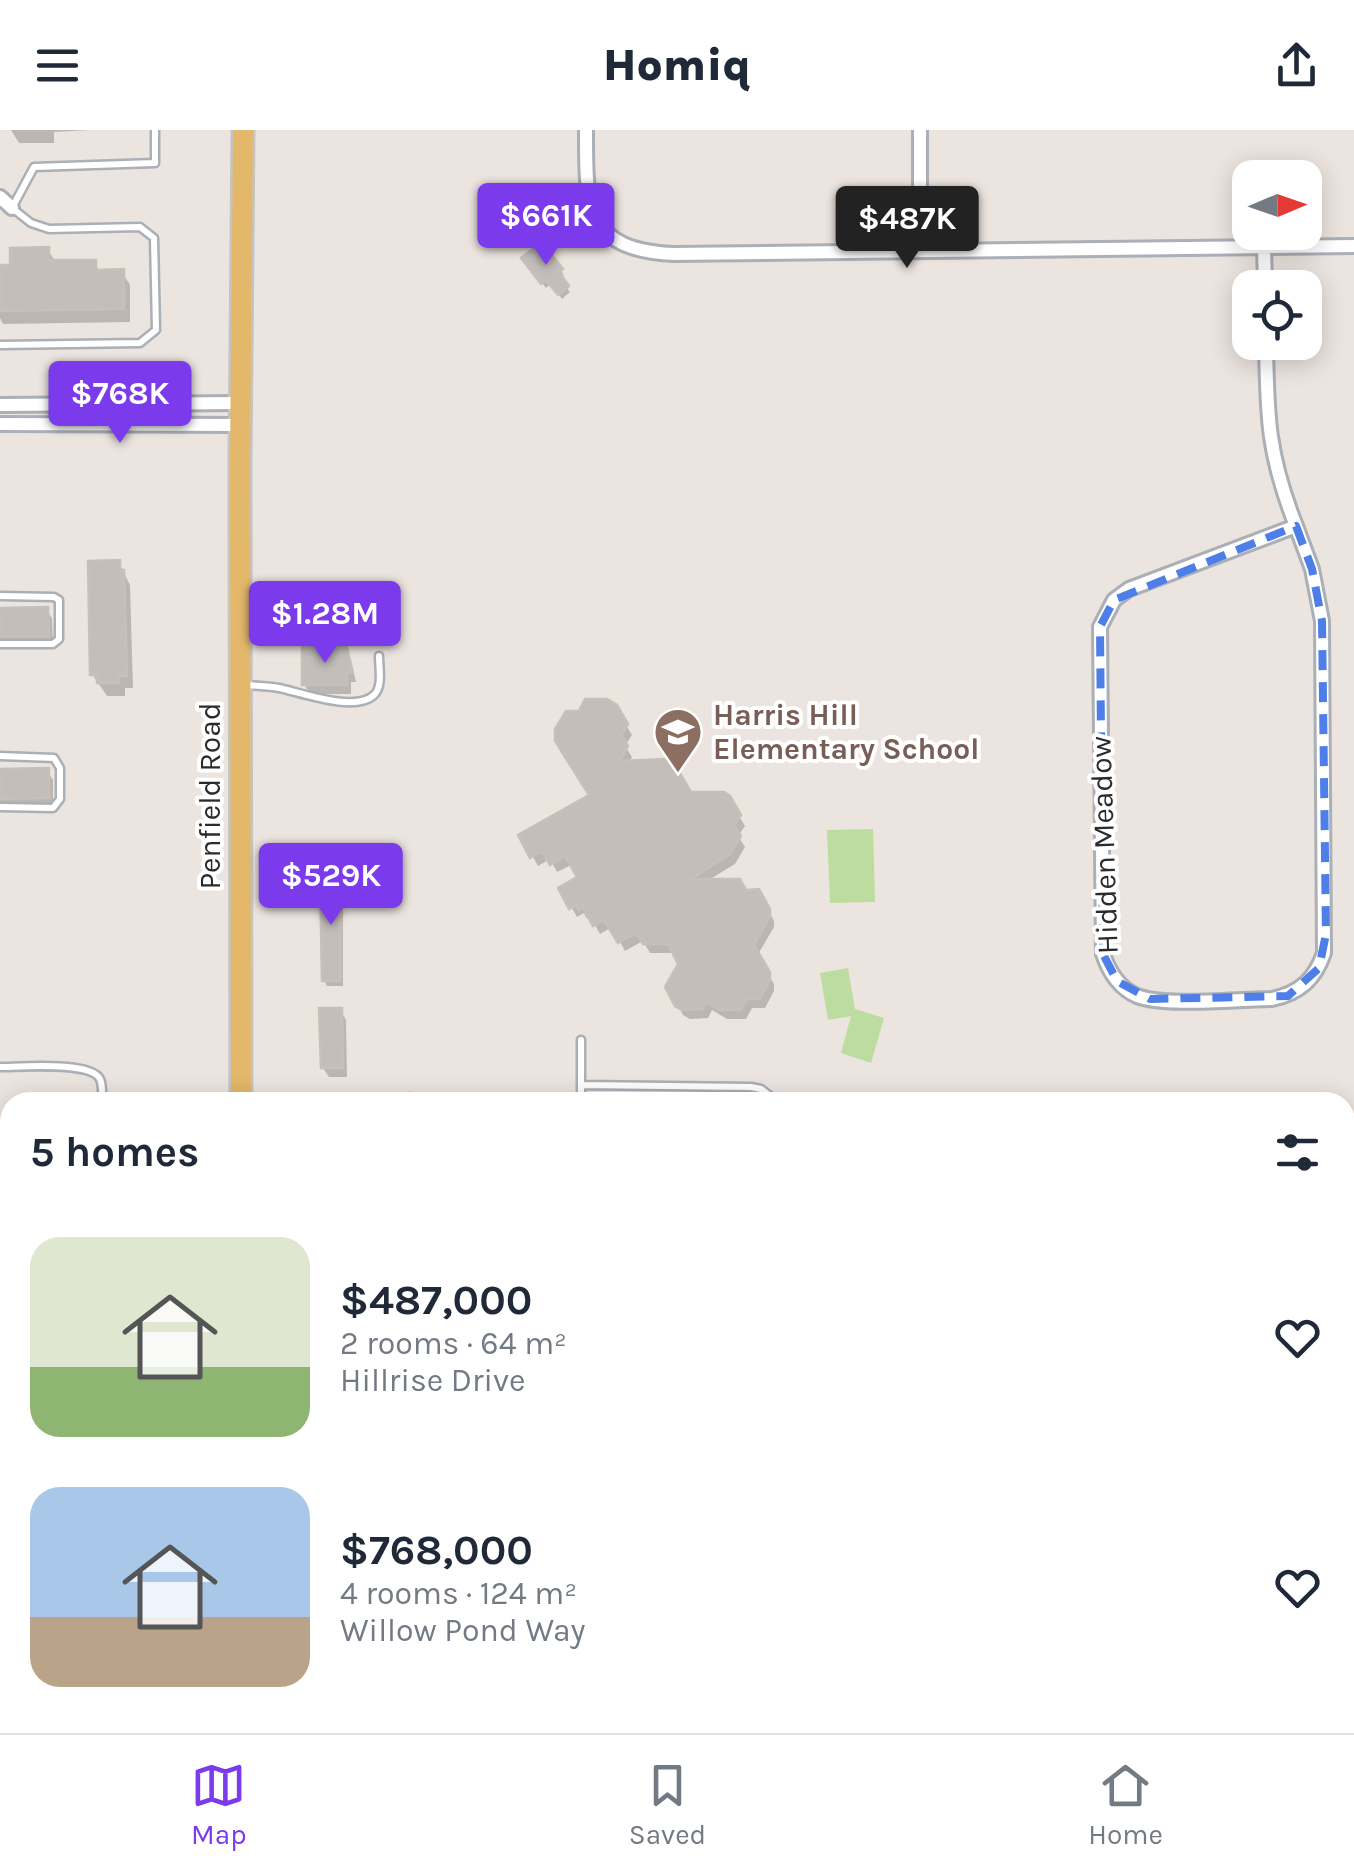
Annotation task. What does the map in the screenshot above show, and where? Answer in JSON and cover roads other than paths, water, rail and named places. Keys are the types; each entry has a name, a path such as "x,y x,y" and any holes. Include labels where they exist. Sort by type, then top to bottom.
{"main road":[{"name":"Penfield Road","path":"241,1092 243,130"}],"street":[{"path":"586,130 586,176 593,212 600,226 626,246 674,254 1232,246"},
{"path":"920,130 920,249"},
{"path":"0,197 12,208"},
{"path":"1322,246 1354,246"},
{"name":"Hidden Meadow","path":"1267,360 1269,441 1279,484 1296,526 1312,570 1322,621 1324,952 1310,980 1288,996 1180,1000 1138,996 1117,981 1103,954 1100,626 1114,600 1130,588 1296,526"},
{"path":"0,404 240,403"},
{"path":"0,424 240,425"}],"lane":[{"path":"0,344 140,343 156,330 154,238 140,227 49,230 12,208 34,167 155,162 155,130"},
{"path":"0,596 54,596 59,600 59,639 53,644 0,644"},
{"path":"240,684 280,688 325,701 365,700 374,695 379,685 379,656"},
{"path":"0,756 51,756 60,768 60,798 56,806 0,808"},
{"path":"581,1040 581,1092"},
{"path":"0,1067 91,1070 99,1076 101,1092"},
{"path":"581,1086 751,1087 765,1092"}],"place":[{"name":"Harris Hill Elementary School","path":"678,774"}]}
